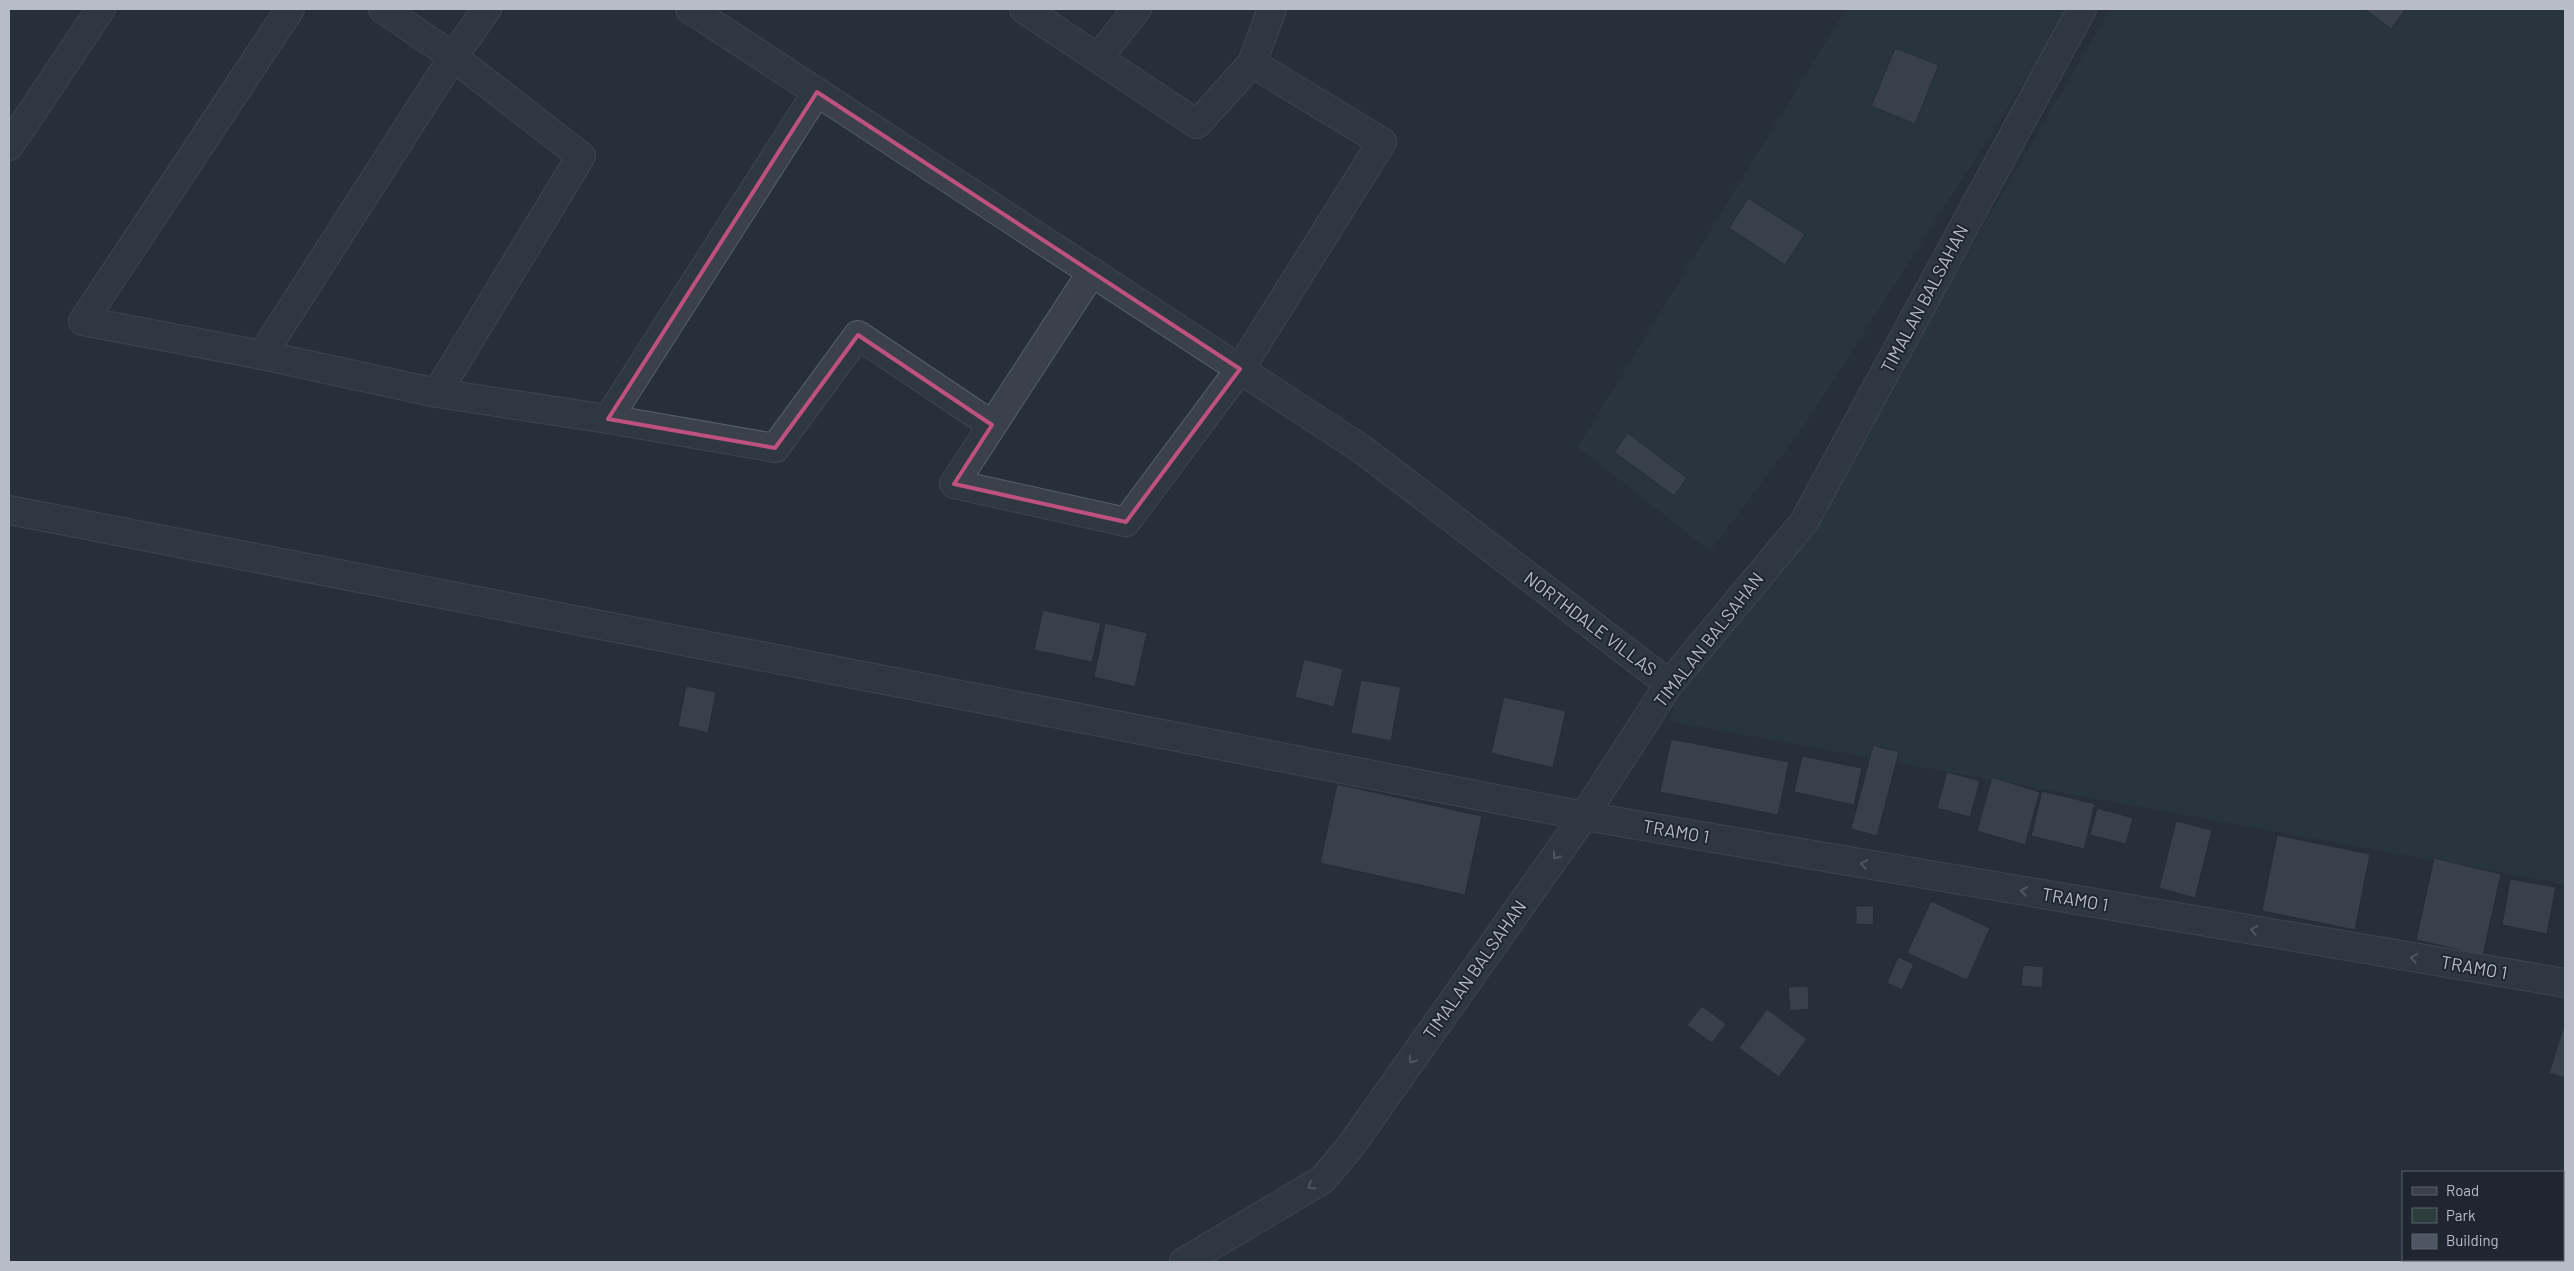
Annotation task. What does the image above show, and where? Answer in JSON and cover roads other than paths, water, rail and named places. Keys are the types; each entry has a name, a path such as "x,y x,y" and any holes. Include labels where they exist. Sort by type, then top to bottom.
{"street":[{"path":"9,146 101,9"},
{"path":"290,9 84,321 262,355 437,393 608,418 775,448 858,335 992,424"},
{"path":"383,9 454,57 581,156 437,393"},
{"path":"262,355 487,9"},
{"name":"NORTHDALE VILLAS","path":"690,9 1363,450 1669,684"},
{"path":"1024,9 1099,57 1197,124 1252,63 1272,9"},
{"path":"1099,57 1137,9"},
{"name":"TIMALAN BALSAHAN","path":"1184,1262 1322,1180 1350,1147 1584,816 1669,684 1804,522 2082,9"},
{"path":"1092,272 954,484 1126,522 1240,369 1382,142 1252,63"},
{"path":"608,418 817,92"},
{"name":"TRAMO 1","path":"9,510 1584,816 2565,983"}]}
